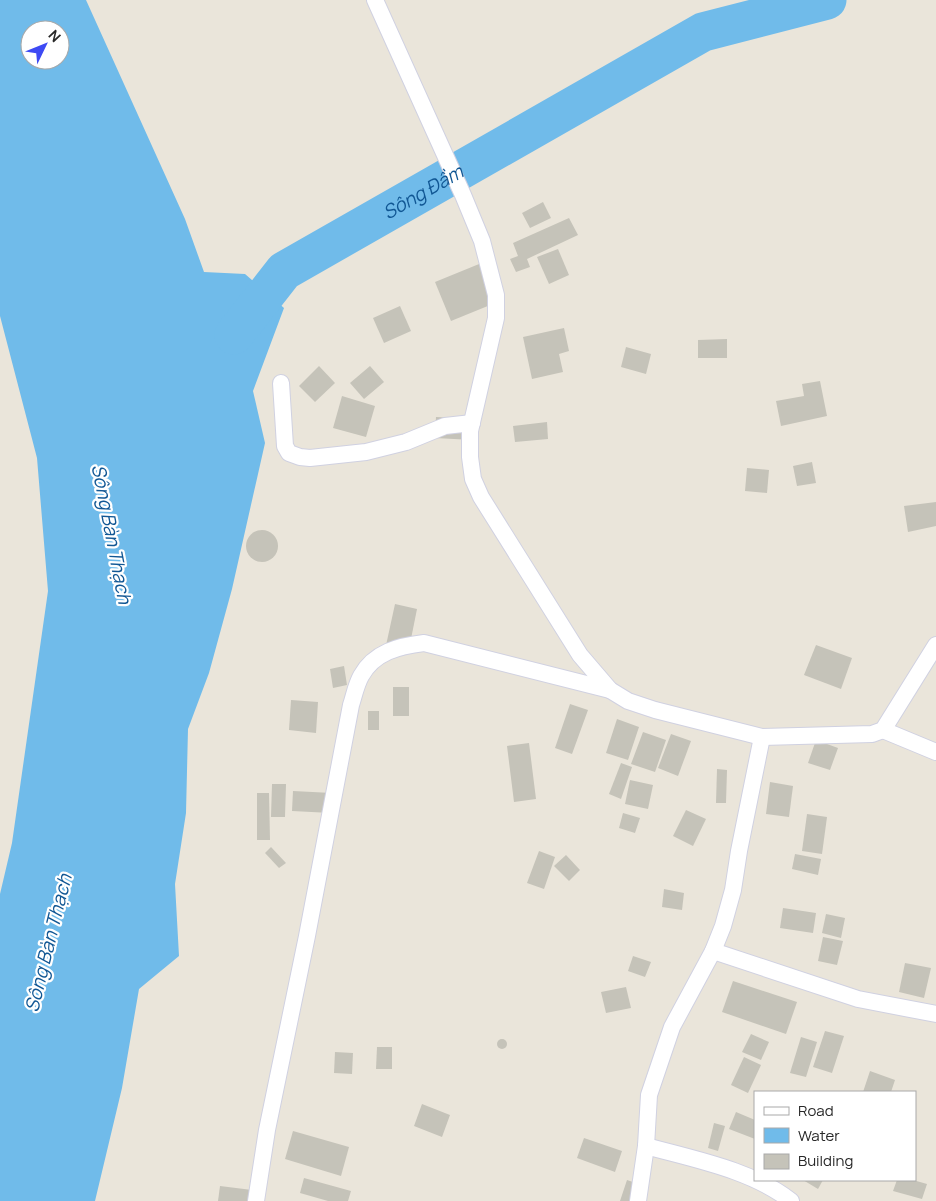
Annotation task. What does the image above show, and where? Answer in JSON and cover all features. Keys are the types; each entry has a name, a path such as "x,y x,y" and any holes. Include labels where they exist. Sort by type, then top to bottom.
{"street":[{"path":"375,0 482,241 496,295 496,318 472,423 470,457 473,479 480,497 580,655 610,690"},
{"path":"281,383 285,446 289,452 300,457 310,458 366,452 406,442 445,426 472,423"},
{"path":"256,1201 267,1130 309,926 350,706 361,676 375,659 387,650 424,643 610,690 628,701 655,710 762,736 859,735 872,734 883,730 936,645"},
{"path":"883,730 936,752"},
{"path":"638,1201 646,1146 649,1095 672,1027 713,951 722,926 733,890 762,736"},
{"path":"713,951 858,999 936,1014"},
{"path":"646,1146 715,1165 754,1180"},
{"path":"756,1181 781,1193 791,1201"}],"water":[{"name":"Sông Bàn Thạch","path":"0,0 86,0 185,219 204,272 245,274 284,308 253,391 265,443 232,589 209,673 188,729 186,813 175,884 179,956 139,989 122,1088 95,1201 0,1201 0,894 12,843 48,591 37,458 0,316"}],"building":[{"path":"543,202 551,218 530,228 522,213"},
{"path":"569,218 578,235 527,259 530,267 516,272 510,259 518,256 513,243"},
{"path":"558,249 569,275 549,284 537,257"},
{"path":"484,262 500,301 451,321 435,282"},
{"path":"400,306 411,331 384,343 373,318"},
{"path":"564,328 569,351 559,354 563,372 532,379 523,337"},
{"path":"727,339 727,358 698,358 698,340"},
{"path":"626,347 651,354 646,374 621,367"},
{"path":"319,366 335,383 315,402 299,386"},
{"path":"370,366 384,382 364,399 350,383"},
{"path":"820,381 827,416 781,426 776,401 804,396 802,384"},
{"path":"342,396 375,406 366,437 333,428"},
{"path":"436,417 474,419 473,440 435,438"},
{"path":"547,422 548,439 515,442 513,426"},
{"path":"812,462 816,483 797,486 793,466"},
{"path":"747,468 769,470 767,493 745,491"},
{"path":"936,502 936,526 908,532 904,506"},
{"path":"262,530 273,535 278,546 273,557 262,562 251,557 246,546 251,535"},
{"path":"395,604 417,609 408,654 385,650"},
{"path":"816,645 852,658 841,689 804,675"},
{"path":"344,666 347,685 333,688 330,669"},
{"path":"393,687 409,687 409,716 393,716"},
{"path":"291,700 318,702 316,733 289,730"},
{"path":"570,704 588,710 572,754 555,748"},
{"path":"368,711 379,711 379,730 368,730"},
{"path":"617,719 639,727 628,760 606,753"},
{"path":"643,732 666,740 655,772 631,764"},
{"path":"671,734 691,741 678,776 658,768"},
{"path":"816,740 838,748 830,770 808,763"},
{"path":"529,743 536,799 514,802 507,746"},
{"path":"621,763 632,767 621,799 609,794"},
{"path":"717,769 727,770 726,803 716,803"},
{"path":"630,780 653,785 648,809 625,804"},
{"path":"770,782 793,786 789,817 766,814"},
{"path":"272,784 286,784 285,817 271,817"},
{"path":"293,791 332,793 331,813 292,811"},
{"path":"257,793 269,793 270,840 257,840"},
{"path":"686,810 706,819 693,846 673,836"},
{"path":"623,813 640,818 635,833 619,828"},
{"path":"807,814 827,817 822,854 802,851"},
{"path":"271,847 286,863 279,868 265,853"},
{"path":"539,851 555,857 544,889 527,883"},
{"path":"795,854 821,859 818,875 792,869"},
{"path":"566,855 580,870 569,881 554,866"},
{"path":"664,889 684,893 682,910 662,907"},
{"path":"783,908 816,913 813,933 780,928"},
{"path":"826,914 845,918 841,938 822,933"},
{"path":"823,937 843,941 837,965 818,961"},
{"path":"633,956 651,962 645,977 628,971"},
{"path":"905,963 931,968 924,998 899,992"},
{"path":"733,981 797,1002 786,1034 722,1012"},
{"path":"626,987 631,1008 606,1013 601,992"},
{"path":"825,1031 844,1036 832,1073 813,1067"},
{"path":"751,1034 769,1042 761,1060 742,1052"},
{"path":"801,1037 817,1042 806,1077 790,1073"},
{"path":"500,1039 504,1039 507,1044 506,1048 500,1049 497,1046 497,1042"},
{"path":"377,1047 392,1047 392,1069 376,1069"},
{"path":"335,1052 353,1053 352,1074 334,1073"},
{"path":"744,1057 761,1065 748,1093 731,1085"},
{"path":"870,1071 895,1080 891,1091 863,1091"},
{"path":"422,1104 450,1115 442,1137 414,1126"},
{"path":"736,1112 754,1120 754,1139 729,1129"},
{"path":"714,1123 725,1126 718,1151 708,1148"},
{"path":"293,1131 349,1147 341,1176 285,1159"},
{"path":"584,1138 622,1151 615,1172 577,1158"},
{"path":"304,1178 351,1191 348,1201 328,1201 300,1193"},
{"path":"627,1180 648,1187 643,1201 620,1201"},
{"path":"805,1181 822,1181 818,1189"},
{"path":"897,1181 916,1181 927,1184 922,1199 893,1191"},
{"path":"220,1186 252,1190 250,1201 218,1201"}],"waterway":[{"name":"Sông Đầm","path":"234,335 284,271 703,32 827,0"}]}
